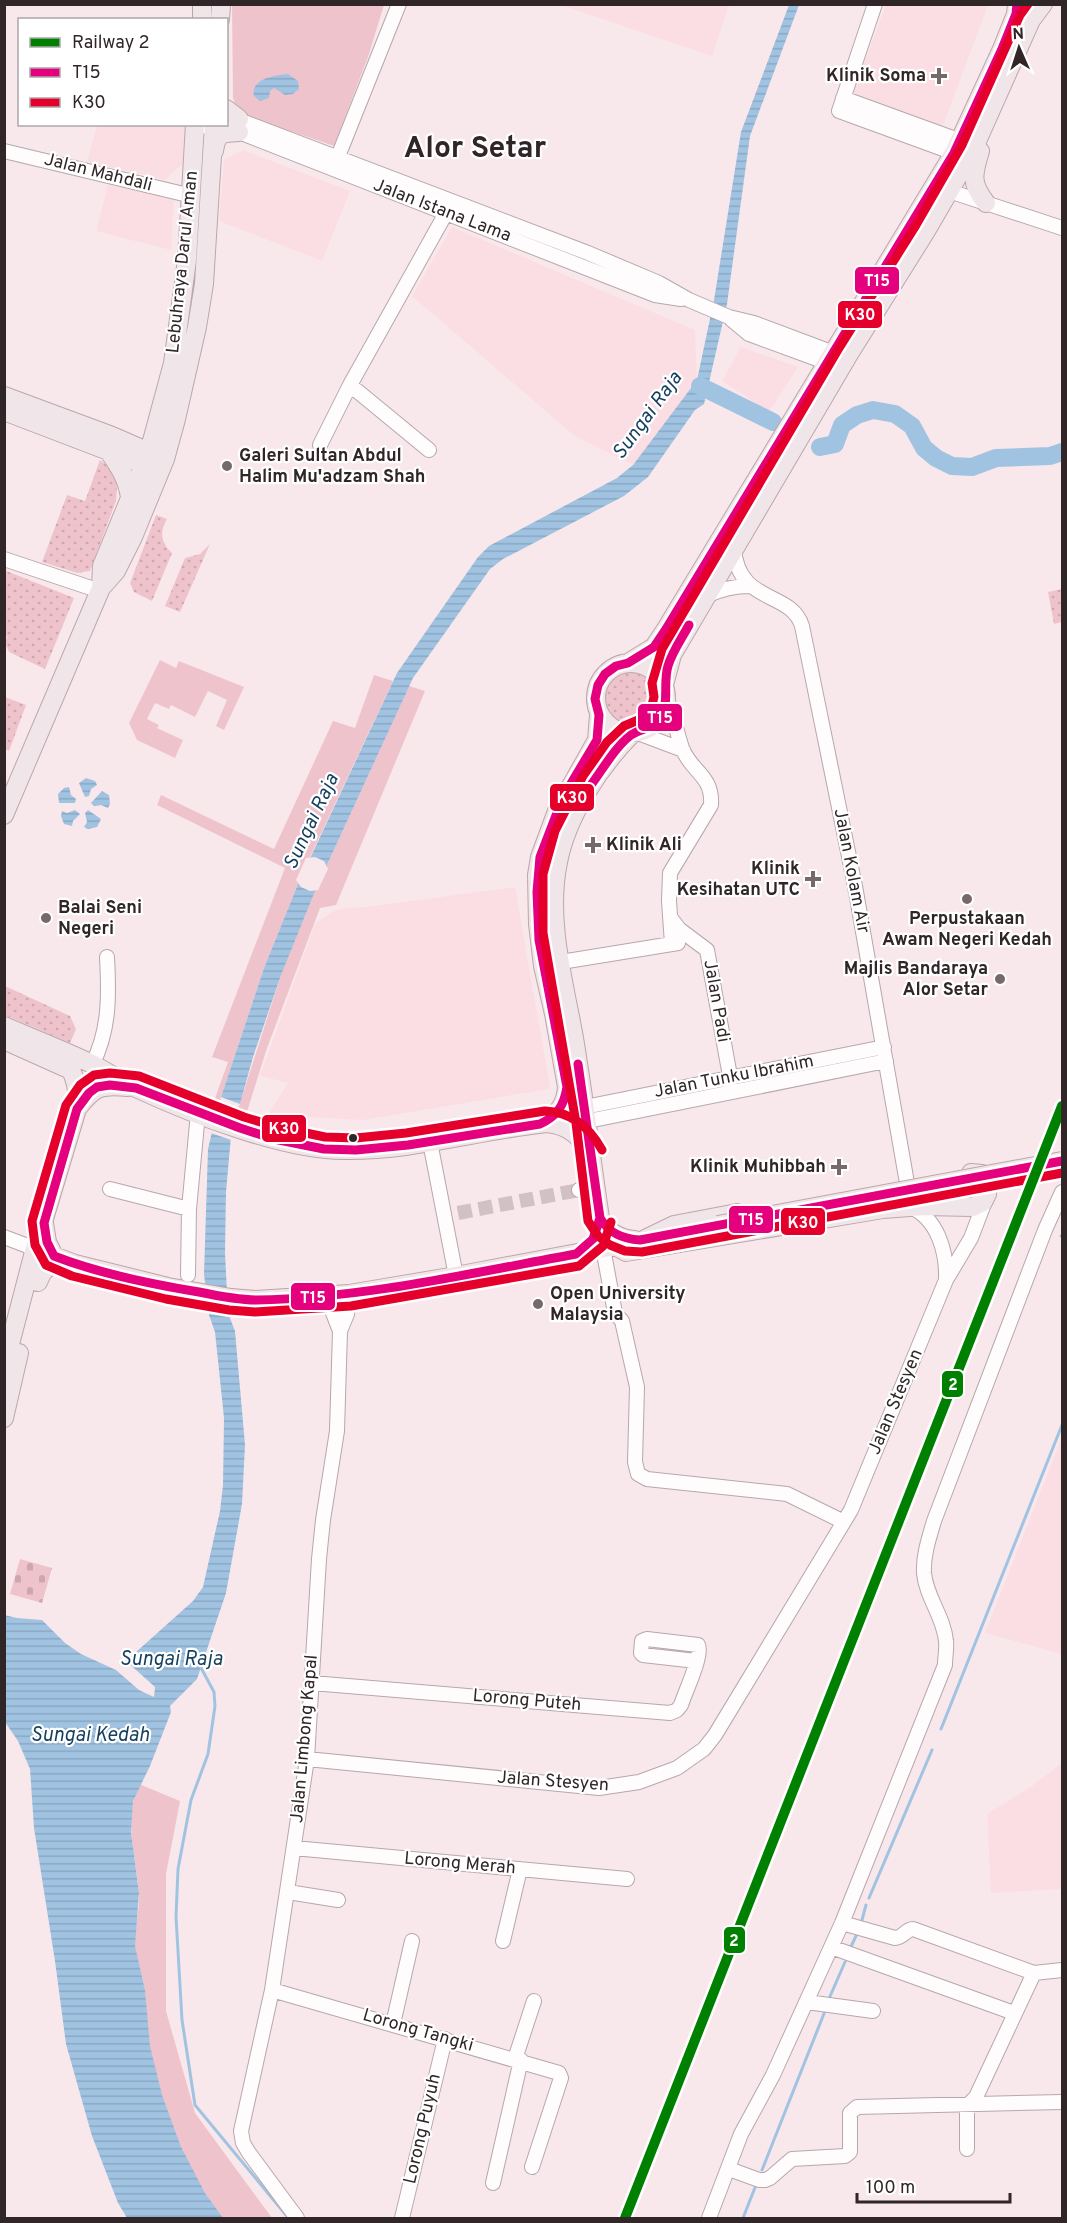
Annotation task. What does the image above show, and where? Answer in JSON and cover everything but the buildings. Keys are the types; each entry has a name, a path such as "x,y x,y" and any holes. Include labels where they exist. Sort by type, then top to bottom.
{"main road":[{"path":"540,1124 551,1119 559,1111 565,1100 567,1087 543,966 538,924 537,875 540,857 557,811 597,740 599,715 595,699 598,686 605,674 616,666 628,663 654,647 957,147 1016,14 1017,4"},
{"path":"599,715 606,724 622,733 635,733 650,728 659,720 665,710 665,691 672,655 849,354 973,150 1031,20 1043,4"},
{"path":"986,203 976,191 973,176 990,112"},
{"name":"Lebuhraya Darul Aman","path":"100,589 102,566 130,496 155,462 158,423 173,363 187,260 195,126"},
{"path":"211,170 218,136 222,134 224,126"},
{"name":"Lebuhraya Darul Aman","path":"100,589 116,571 120,562 155,462 197,327 204,284 211,170 224,126"},
{"path":"4,396 155,462"},
{"path":"4,411 109,443 141,433 158,423"},
{"path":"109,443 128,483 130,496"},
{"path":"4,815 100,589"},
{"path":"628,663 650,668 665,691"},
{"path":"610,1247 626,1252 908,1206 973,1207 983,1202 987,1194 987,1180 979,1172 692,1221 657,1232 642,1240 616,1235 604,1225 587,1189 591,1156 587,1114 561,962 554,895 558,860 566,835 593,782 616,750 635,733"},
{"path":"4,1026 92,1065 136,1088 204,1116 282,1141 324,1149 356,1150 430,1142 540,1124 555,1124 568,1128 580,1137 591,1156"},
{"path":"4,1040 71,1070 77,1088 77,1109 44,1223 38,1282"},
{"path":"77,1109 89,1093 97,1088 110,1085 136,1088"},
{"path":"42,1251 75,1264 168,1287 231,1298 256,1300 341,1294 576,1254 717,1225 1062,1161"},
{"path":"576,1254 592,1239 600,1218"},
{"path":"4,1367 42,1251"},
{"path":"4,1418 42,1273 50,1265 75,1264"}],"street":[{"path":"335,162 399,4"},
{"path":"875,4 841,104 957,147"},
{"name":"Jalan Istana Lama","path":"228,122 335,162 457,202 598,257 729,317 749,334 831,358"},
{"name":"Jalan Mahdali","path":"4,151 192,196"},
{"name":"Jalan Istana Lama","path":"335,162 446,213 655,295 689,300"},
{"path":"949,191 1062,228"},
{"path":"320,445 350,385 446,213 457,202"},
{"path":"350,385 429,450"},
{"path":"734,548 737,568 750,586"},
{"path":"4,559 100,589"},
{"path":"706,596 721,589 750,586"},
{"name":"Jalan Kolam Air","path":"750,586 793,612 800,619 802,626 855,886 908,1183"},
{"path":"665,691 683,750 708,782 711,794 711,805 670,873 672,944"},
{"path":"635,733 683,750"},
{"path":"846,875 861,960"},
{"path":"670,917 685,934 704,946"},
{"path":"561,962 689,942 704,946"},
{"name":"Jalan Padi","path":"704,946 707,950 733,1092"},
{"path":"92,1065 99,1053 109,1005 107,957"},
{"name":"Jalan Tunku Ibrahim","path":"587,1114 730,1078 885,1054"},
{"name":"Jalan Tunku Ibrahim","path":"587,1114 733,1092 885,1054"},
{"path":"188,1275 189,1209 204,1116"},
{"path":"430,1142 451,1214 456,1276"},
{"path":"110,1189 189,1209"},
{"path":"709,2218 750,2116 767,2086 842,1923 945,1665 947,1642 945,1631 932,1600 924,1572 934,1521 1045,1230 1062,1192"},
{"name":"Jalan Stesyen","path":"307,1759 599,1788 639,1782 677,1768 694,1758 710,1742 733,1708 851,1510 946,1280 971,1238 987,1194"},
{"path":"908,1206 923,1215 940,1239 945,1257 946,1280"},
{"path":"4,1237 42,1251"},
{"path":"610,1247 624,1311 622,1321 637,1387 635,1462 638,1474 647,1479 787,1494 844,1522"},
{"name":"Jalan Limbong Kapal","path":"297,2218 243,2143 241,2131 272,1990 307,1759 323,1520 337,1431 340,1331 347,1314 341,1294"},
{"name":"Lorong Puteh","path":"312,1683 670,1713 681,1705 698,1656"},
{"name":"Lorong Merah","path":"294,1848 627,1879"},
{"path":"503,1941 520,1869"},
{"path":"288,1892 338,1900"},
{"path":"842,1923 896,1938 914,1929 1034,1973 1062,1970"},
{"path":"393,2024 412,1941"},
{"path":"831,1947 1014,2013"},
{"path":"967,2149 967,2106 976,2097 1034,1973"},
{"name":"Lorong Tangki","path":"272,1990 559,2073 561,2078 532,2167"},
{"path":"493,2183 518,2060 534,2001"},
{"path":"807,2002 873,2012"},
{"name":"Lorong Puyuh","path":"402,2218 445,2039"},
{"path":"729,2169 765,2180 792,2158 845,2156 850,2152 850,2113 857,2107 1062,2102"}],"shaded area":[{"path":"561,5 729,5 712,56"},
{"path":"886,5 988,5 941,131 851,98"},
{"path":"97,126 189,126 184,163 165,180 87,162"},
{"path":"243,150 350,191 322,261 219,221 224,160"},
{"path":"108,185 174,198 171,250 96,231"},
{"path":"452,227 695,330 697,380 633,465 575,436 412,296"},
{"path":"741,347 798,367 769,412 722,381"},
{"path":"515,887 549,1089 363,1120 268,1115 288,1083 260,1076 315,924 333,911 345,908"},
{"path":"1062,1437 1062,1654 985,1633"},
{"path":"1062,1763 1062,1889 991,1893 987,1814 1032,1786"}],"green space":[{"path":"232,5 384,5 368,57 334,146 246,116 236,107 233,98"},
{"path":"100,460 116,477 116,501 90,571 77,573 42,562 67,495 85,501"},
{"path":"156,515 167,519 162,537 172,553 152,601 134,592 130,583"},
{"path":"210,544 180,612 165,606 185,558 200,554"},
{"path":"4,570 74,598 45,669 9,652 5,643 7,637 4,632"},
{"path":"1062,589 1062,622 1054,624 1048,592"},
{"path":"160,660 176,668 179,661 244,687 224,730 216,726 227,700 208,691 195,717 171,705 169,709 155,703 147,719 159,725 157,728 183,740 175,758 137,740 129,723"},
{"path":"631,668 648,673 656,681 661,698 656,715 648,723 631,728 614,723 606,715 601,698 606,681 614,673"},
{"path":"374,675 393,681 310,857 327,865 409,686 425,691 336,905 320,908 267,1048 246,1115 213,1104 228,1062 212,1057 285,868 157,805 161,795 274,849 333,721 355,728","holes":["298,884 281,975 240,1103 221,1097 264,968"]},
{"path":"5,697 26,705 9,751 5,749"},
{"path":"5,986 70,1016 76,1029 70,1043 5,1015"},
{"path":"20,1559 52,1568 42,1603 10,1594"},
{"path":"139,1784 180,1801 166,1874 166,2011 195,2113 272,2218 223,2218 195,2176 172,2127 163,2101 150,2049 145,1992 135,1947 139,1893 131,1824 134,1797"}],"water":[{"name":"Sungai Kedah","path":"789,5 799,5 750,136 727,304 704,404 695,410 648,477 624,496 503,559 490,569 413,678 315,891 281,975 253,1057 231,1136 226,1192 225,1253 228,1313 235,1331 245,1445 242,1504 226,1593 197,1679 170,1706 171,1712 150,1766 133,1801 131,1832 139,1893 135,1946 145,1990 150,2046 162,2095 181,2147 205,2193 223,2218 127,2218 118,2203 92,2136 66,2044 34,1828 30,1769 18,1741 5,1722 4,1615 42,1620 65,1643 81,1654 116,1670 139,1690 154,1697 155,1687 126,1661 193,1601 203,1587 220,1511 223,1485 224,1418 215,1332 209,1315 204,1274 208,1149 218,1106 264,968 298,884 397,673 478,557 489,546 617,478 633,465 697,380 714,300 741,132"},
{"path":"288,74 298,81 299,89 293,94 285,95 274,88 270,91 269,98 260,101 254,96 254,90 260,82 270,77"},
{"path":"86,778 95,781 97,785 91,789 89,796 85,797 79,783"},
{"path":"69,787 71,795 76,799 75,803 59,803 58,794 64,788"},
{"path":"102,791 109,795 108,808 101,805 94,806 91,803"},
{"path":"75,810 80,814 73,821 72,826 64,824 62,811 67,813"},
{"path":"88,810 101,819 97,827 88,829 84,827 87,822 85,813"}],"pier":[{"path":"315,857 324,861 328,869 318,890 310,891 301,887 296,880 306,858"},
{"path":"221,1097 240,1104 234,1141 208,1132 215,1106 218,1106"}],"waterway":[{"path":"700,386 773,422"},
{"path":"820,447 835,444 842,425 857,415 873,410 895,414 912,426 924,448 936,458 952,466 972,467 996,458 1050,456 1062,452"},
{"path":"941,1729 1062,1425"},
{"name":"Sungai Raja","path":"199,1664 214,1692 215,1706 208,1754 191,1800 178,1869 176,1917 182,2020 195,2105 286,2215"},
{"path":"869,1898 932,1750"},
{"path":"862,1920 866,1905"},
{"path":"849,1951 856,1936"},
{"path":"828,2001 845,1962"},
{"path":"762,2170 825,2011"},
{"path":"743,2218 756,2185"}],"tunnel":[{"path":"458,1213 579,1190"}],"rail line":[{"name":"2","path":"625,2218 1062,1106"}],"transit line":[{"name":"T15","path":"600,1218 593,1239 576,1254 378,1290 257,1300 144,1282 54,1256 47,1242 44,1223 77,1109 89,1093 97,1087 110,1085 136,1088 240,1128 274,1139 324,1149 356,1150 408,1145 540,1124 559,1110 567,1087 539,940 537,892 540,857 563,797 597,740 599,715 595,699 598,685 605,674 616,666 628,663 654,647 666,629 954,153 1002,49 1016,14 1017,4"},
{"name":"K30","path":"1028,4 1020,15 962,145 916,225 839,348 662,649 652,683 654,697 651,709 643,718 624,726 607,742 583,776 555,831 543,874 543,933 576,1123 588,1221 598,1236 610,1245 625,1251 642,1252 1062,1173"},
{"name":"T15","path":"591,785 625,740 635,732 651,726 662,715 668,666 689,625"},
{"name":"T15","path":"578,1064 600,1218 612,1231 627,1238 640,1240 1062,1161"},
{"name":"K30","path":"602,1150 586,1128 572,1118 555,1112 545,1111 406,1133 356,1138 325,1137 244,1117 139,1076 110,1073 94,1075 80,1085 66,1105 32,1221 35,1245 46,1265 72,1276 166,1299 255,1312 351,1306 579,1266 603,1246 611,1222"}],"place":[{"name":"Klinik Soma","path":"939,76"},
{"name":"Galeri Sultan Abdul Halim Mu'adzam Shah","path":"227,466"},
{"name":"Klinik Ali","path":"593,845"},
{"name":"Klinik Kesihatan UTC","path":"813,879"},
{"name":"Perpustakaan Awam Negeri Kedah","path":"967,899"},
{"name":"Balai Seni Negeri","path":"46,918"},
{"name":"Majlis Bandaraya Alor Setar","path":"1000,979"},
{"name":"Klinik Muhibbah","path":"839,1167"},
{"name":"Open University Malaysia","path":"538,1304"}],"district":[{"name":"Alor Setar","path":"475,149"}]}
